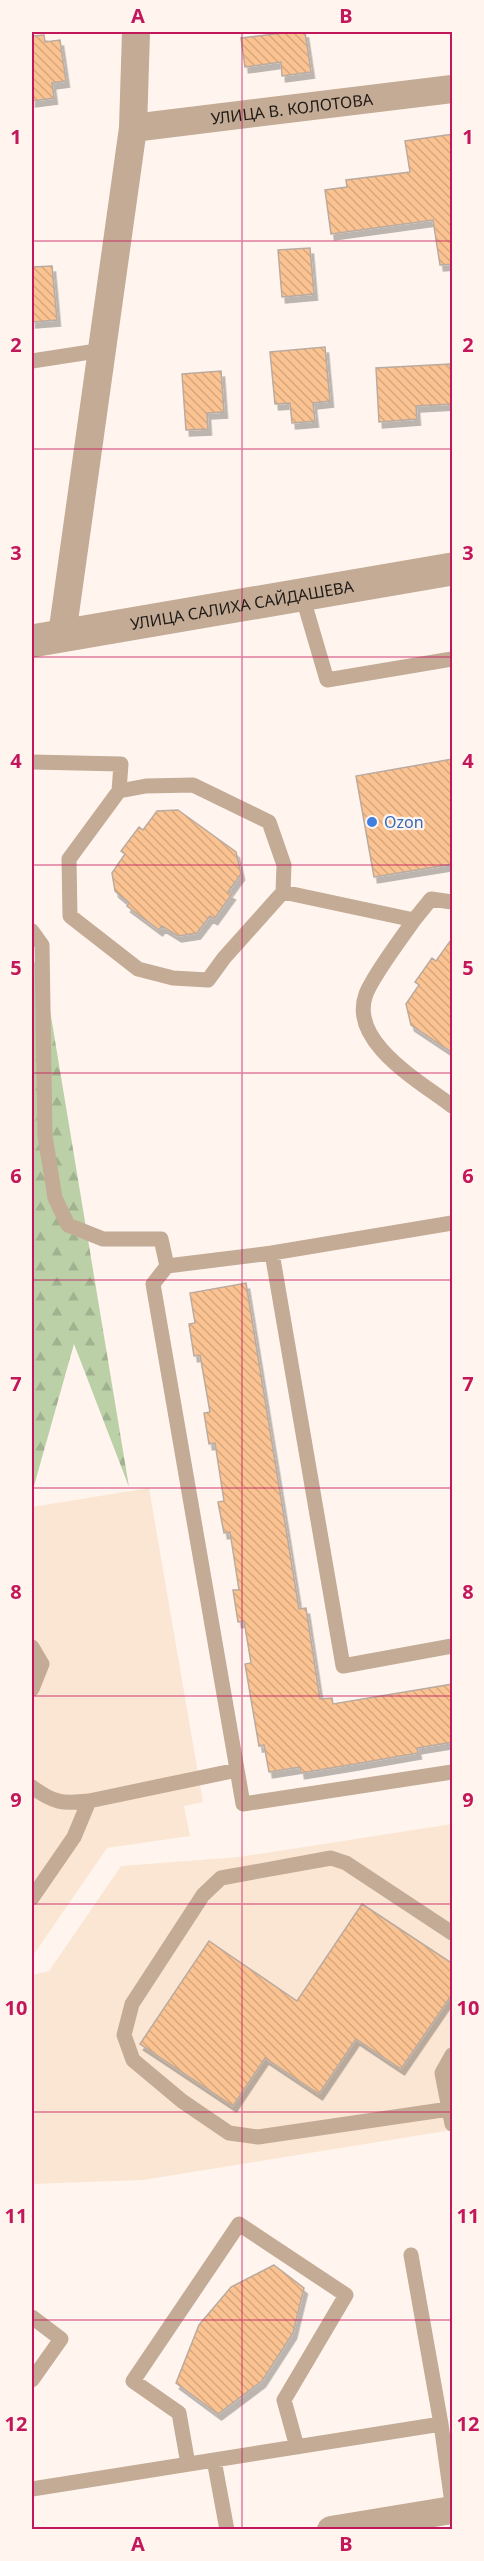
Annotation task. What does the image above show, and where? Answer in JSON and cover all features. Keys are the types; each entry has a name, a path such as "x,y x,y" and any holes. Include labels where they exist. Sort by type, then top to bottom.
{"street":[{"path":"47,638 103,350 133,128 136,32"},
{"name":"УЛИЦА В. КОЛОТОВА","path":"133,128 453,90"},
{"name":"УЛИЦА САЛИХА САЙДАШЕВА","path":"47,638 453,569"},
{"path":"331,2529 453,2510"}],"lane":[{"path":"32,361 103,350"},
{"path":"302,595 327,680 453,659"},
{"path":"32,762 122,764 119,790 69,859 70,916 138,969 173,978 208,980 224,958 283,892 284,865 269,822 193,785 146,786 119,790"},
{"path":"283,892 414,920"},
{"path":"453,902 431,899 414,920 366,994 364,1021 378,1048 453,1106"},
{"path":"32,931 42,945 45,1136 55,1198 68,1225 104,1239 161,1239 167,1266"},
{"path":"453,1223 272,1253 167,1266 153,1284 243,1804 453,1772"},
{"path":"272,1253 343,1666 453,1646"},
{"path":"32,1647 42,1664 32,1689"},
{"path":"32,1787 47,1798 64,1804 89,1801 237,1770"},
{"path":"32,1898 74,1837 89,1801"},
{"path":"449,2109 258,2137 229,2133 182,2101 133,2060 124,2035 132,2004 203,1895 221,1878 331,1858 346,1863 453,1933"},
{"path":"453,2055 442,2073 453,2124"},
{"path":"188,2464 179,2413 132,2380 239,2224 346,2295 284,2400 297,2447"},
{"path":"411,2255 453,2503"},
{"path":"32,2317 61,2338 32,2380"},
{"path":"32,2489 441,2424"},
{"path":"214,2460 227,2529"}],"shaded area":[{"path":"149,1488 203,1802 184,1806 190,1836 107,1848 32,1957 32,1507"},
{"path":"452,1824 452,2130 143,2180 32,2184 32,1975 49,1971 121,1866 239,1857"}],"green space":[{"path":"32,959 44,974 129,1487 74,1344 32,1493"}],"building":[{"path":"305,32 311,72 282,76 281,62 245,67 241,38"},
{"path":"44,35 45,42 60,40 66,81 52,83 54,98 32,101 32,36"},
{"path":"453,134 453,264 440,265 433,220 331,234 325,190 347,187 346,180 410,172 405,141"},
{"path":"310,248 314,294 282,297 278,250"},
{"path":"52,266 57,320 32,322 32,267"},
{"path":"325,347 330,401 313,403 315,421 292,423 290,403 275,404 270,352"},
{"path":"450,364 453,404 416,406 417,419 379,422 376,368"},
{"path":"221,371 224,412 207,413 208,429 186,430 182,374"},
{"path":"453,759 453,864 374,877 356,776"},
{"path":"178,810 236,852 241,874 228,892 232,894 214,919 210,916 197,933 178,936 162,926 159,930 127,906 129,903 115,891 112,873 125,854 121,851 139,827 143,830 157,811"},
{"path":"453,937 453,1053 411,1025 406,1004 419,985 415,982 432,958 436,961"},
{"path":"246,1283 299,1609 306,1608 320,1699 332,1698 333,1704 453,1684 453,1742 417,1748 418,1753 301,1773 300,1767 269,1772 264,1745 259,1746 245,1664 251,1663 244,1621 238,1622 233,1590 239,1590 230,1532 224,1533 218,1502 224,1501 215,1443 209,1444 204,1413 210,1412 200,1355 194,1356 189,1324 195,1323 190,1293"},
{"path":"362,1904 453,1964 453,1993 401,2069 356,2039 319,2094 265,2058 233,2106 140,2044 209,1941 297,2001"},
{"path":"274,2265 304,2288 293,2333 262,2381 218,2414 176,2383 199,2325 231,2287"}],"place":[{"name":"Ozon","path":"372,822"}]}
